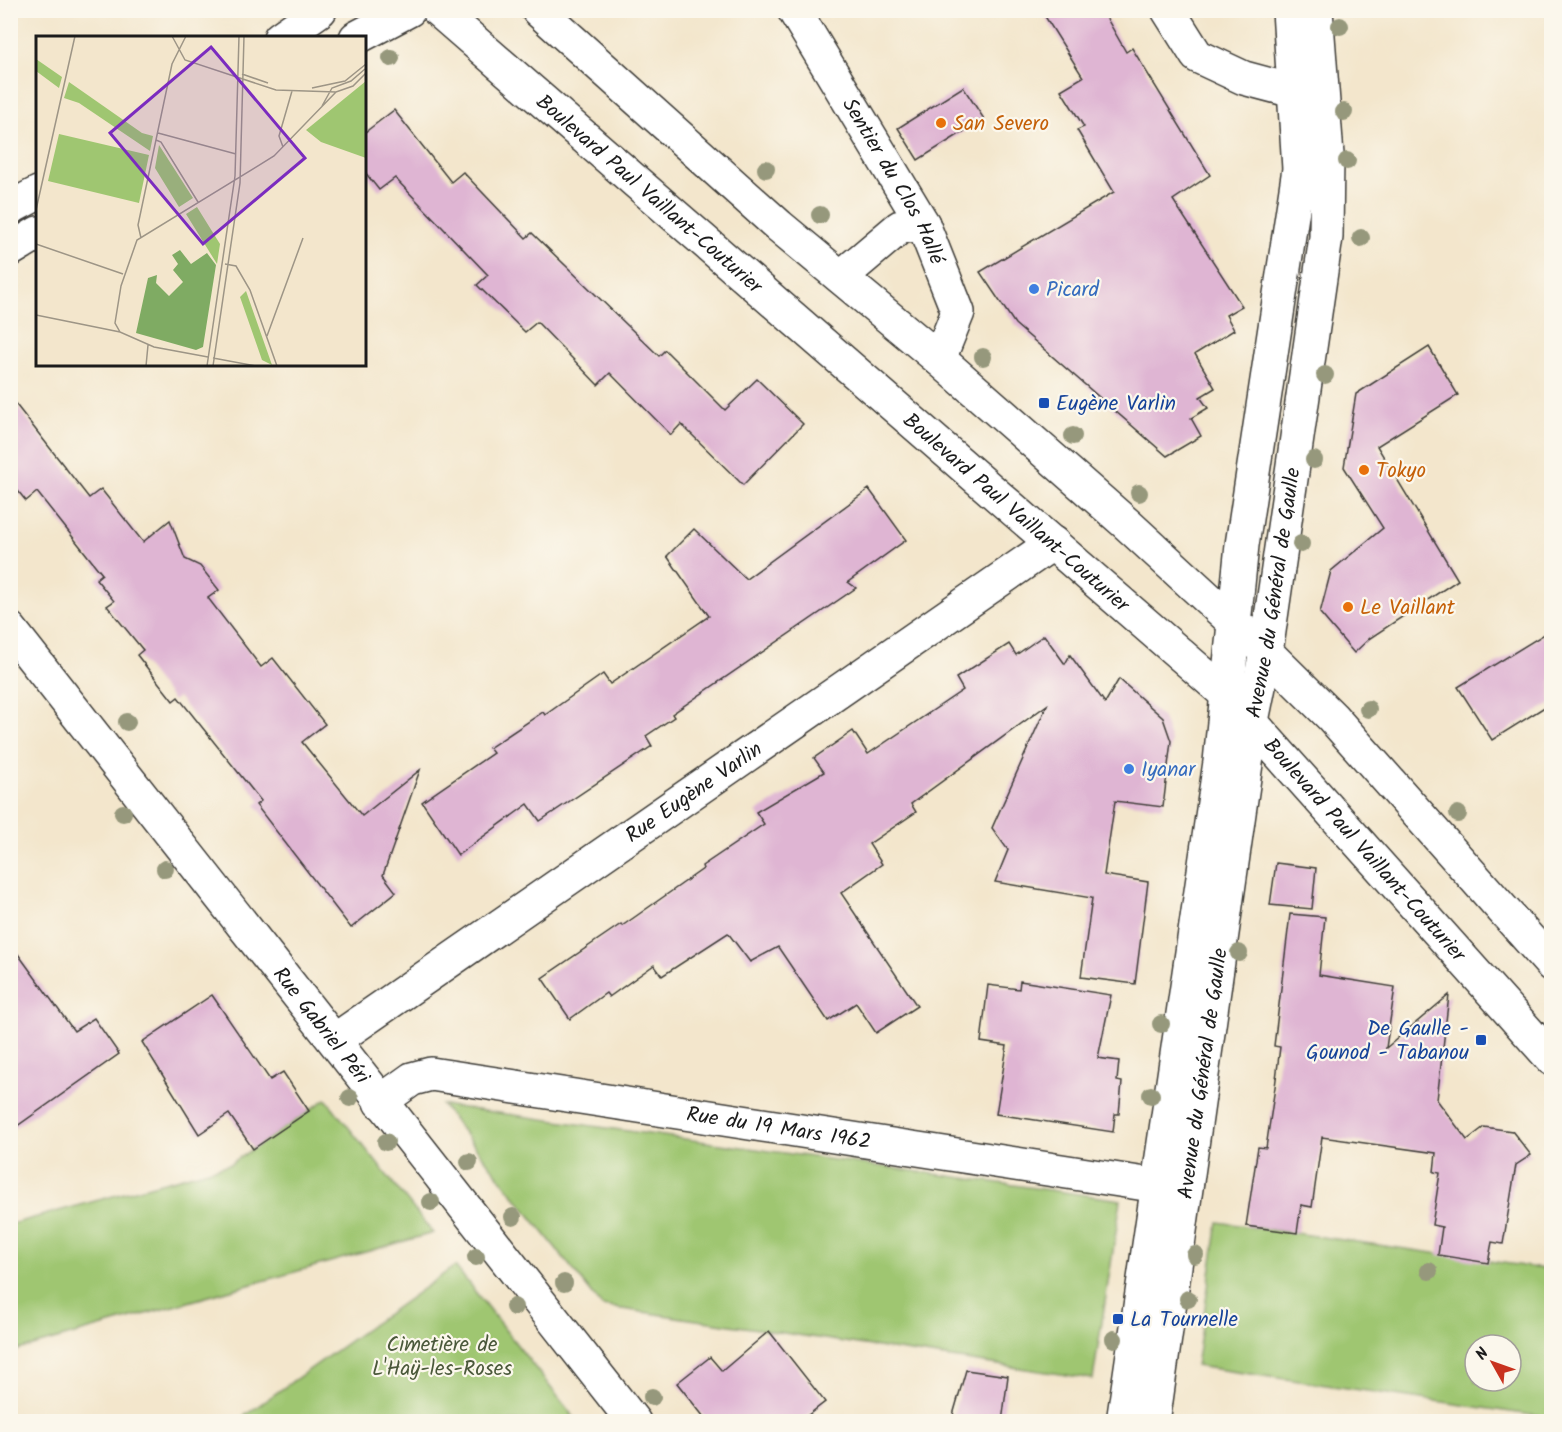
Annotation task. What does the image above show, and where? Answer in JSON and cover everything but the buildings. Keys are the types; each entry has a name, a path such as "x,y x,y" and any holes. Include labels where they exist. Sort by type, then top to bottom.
{"street":[{"path":"283,36 320,10"},
{"path":"360,36 409,10"},
{"name":"Boulevard Paul Vaillant-Couturier","path":"438,10 1226,694 1252,721 1306,787 1551,1059"},
{"path":"538,10 779,226 939,359 1266,652 1332,717 1551,965"},
{"name":"Sentier du Clos Hallé","path":"794,10 923,224 958,312 939,359"},
{"path":"1168,10 1197,56 1244,78 1308,95"},
{"name":"Avenue du Général de Gaulle","path":"1124,1422 1171,1188 1266,652 1326,237 1327,155 1308,95 1289,10"},
{"name":"Avenue du Général de Gaulle","path":"1152,1422 1171,1188 1220,762 1233,622 1242,545 1299,169 1316,10"},
{"path":"10,208 36,194"},
{"path":"841,277 900,226 923,224"},
{"path":"10,250 36,234"},
{"name":"Rue Eugène Varlin","path":"335,1040 1053,543"},
{"name":"Rue Gabriel Péri","path":"10,630 634,1422"},
{"name":"Rue du 19 Mars 1962","path":"380,1102 412,1079 431,1074 1171,1188"}],"green space":[{"path":"326,1099 433,1233 11,1352 11,1224 230,1164"},
{"path":"442,1105 1121,1200 1093,1379 602,1306"},
{"path":"1218,1222 1551,1270 1551,1418 1196,1366"},
{"name":"Cimetière de L'Haÿ-les-Roses","path":"455,1266 577,1421 237,1421"}],"place":[{"name":"San Severo","path":"941,123"},
{"name":"Picard","path":"1034,289"},
{"name":"Eugène Varlin","path":"1044,403"},
{"name":"Tokyo","path":"1364,470"},
{"name":"Le Vaillant","path":"1348,607"},
{"name":"Iyanar","path":"1129,769"},
{"name":"De Gaulle - Gounod - Tabanou","path":"1481,1040"},
{"name":"La Tournelle","path":"1118,1319"}]}
